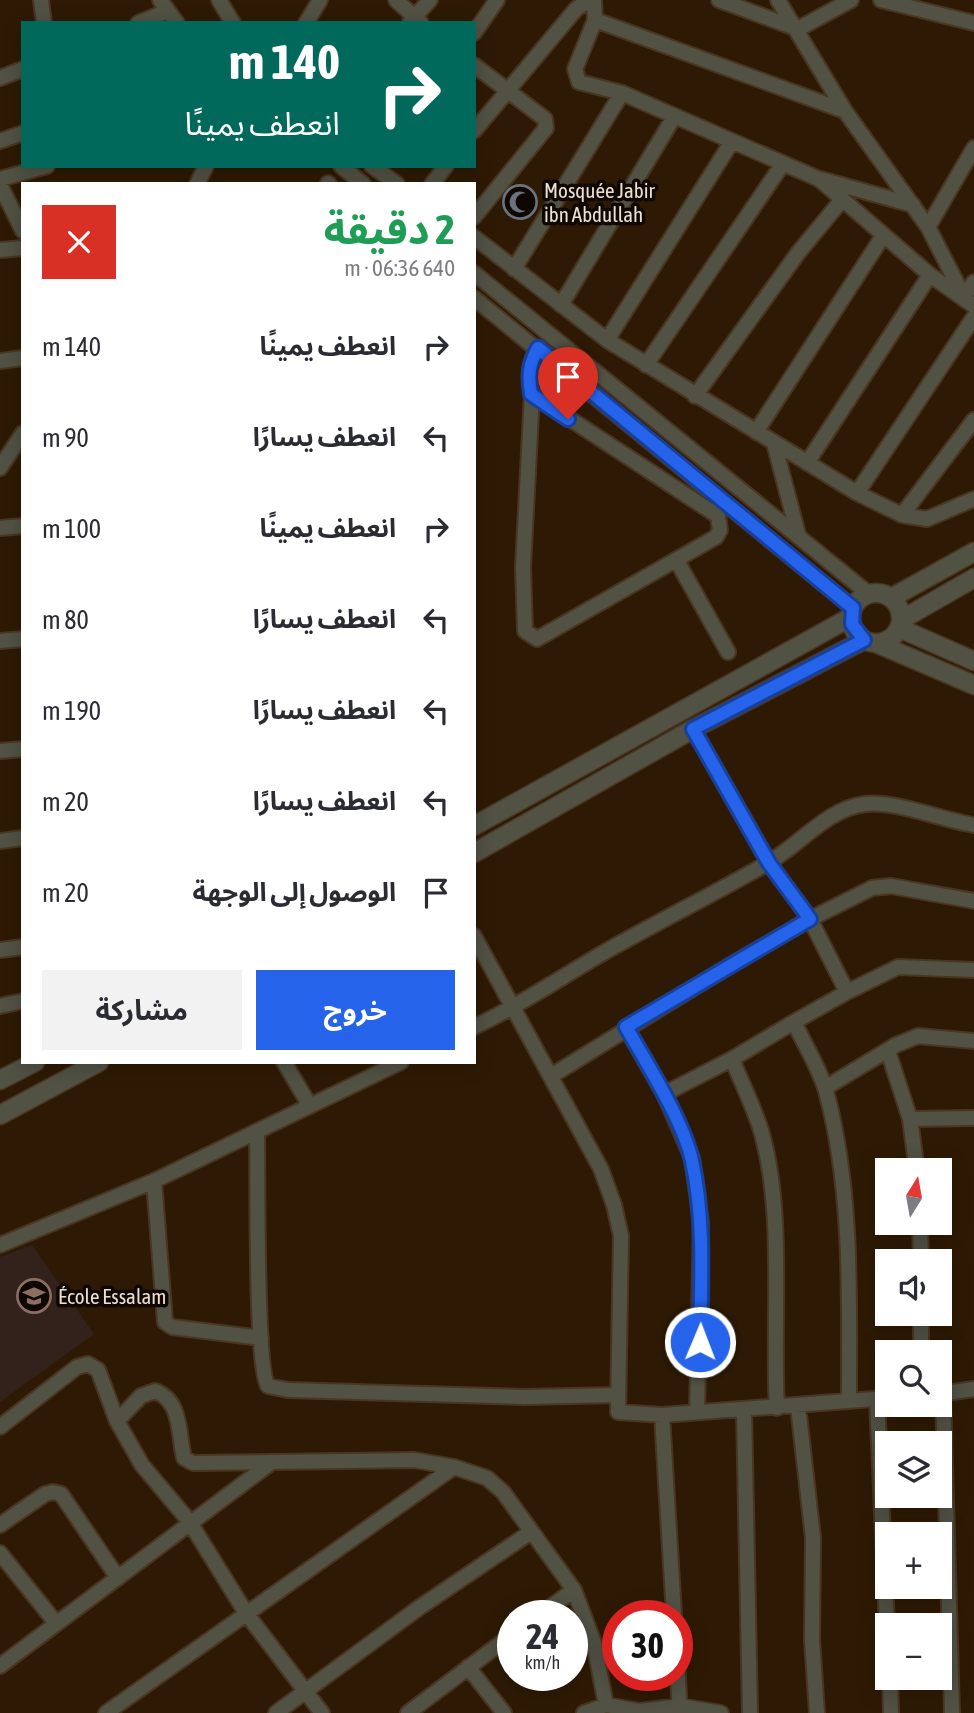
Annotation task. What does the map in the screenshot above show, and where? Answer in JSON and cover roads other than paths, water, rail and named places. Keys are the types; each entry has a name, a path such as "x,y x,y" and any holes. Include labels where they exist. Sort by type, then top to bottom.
{"street":[{"path":"41,0 44,21"},
{"path":"219,0 232,21"},
{"path":"307,21 320,0"},
{"path":"396,0 415,21 430,0"},
{"path":"476,30 497,0"},
{"path":"476,129 576,9 591,0 595,20 575,69 579,82 622,93 731,143 819,179 913,205"},
{"path":"719,0 798,29 851,0"},
{"path":"778,0 798,29 845,111 928,227 969,301"},
{"path":"881,0 974,23"},
{"path":"143,21 168,11"},
{"path":"595,20 845,111"},
{"path":"476,66 509,88 545,119 545,128 476,214"},
{"path":"0,78 21,70"},
{"path":"514,269 622,93"},
{"path":"561,305 674,117"},
{"path":"0,141 21,134"},
{"path":"607,340 731,143"},
{"path":"928,227 974,148"},
{"path":"646,365 782,165"},
{"path":"0,179 40,168"},
{"path":"343,168 361,182"},
{"path":"375,168 394,182"},
{"path":"434,182 444,168"},
{"path":"819,179 841,201 930,275 969,301"},
{"path":"0,185 21,227"},
{"path":"695,396 797,253 841,201"},
{"path":"756,432 883,236"},
{"path":"476,239 607,340 857,493 902,516 927,519 974,499"},
{"path":"0,250 21,248"},
{"path":"476,275 869,594 891,598 974,552"},
{"path":"807,463 930,275"},
{"path":"969,301 974,282"},
{"path":"476,300 538,348 852,613 854,631 870,642 974,685"},
{"path":"857,493 974,317"},
{"path":"531,394 718,516 720,530 716,537 677,561 537,639 525,631 523,567 531,394 528,378 530,362 538,348"},
{"path":"0,361 21,358"},
{"path":"902,516 974,420"},
{"path":"1,465 21,436"},
{"path":"774,443 798,534"},
{"path":"0,528 21,526"},
{"path":"677,561 728,652"},
{"path":"476,852 693,729 870,642 887,640 900,624 974,578"},
{"path":"476,825 852,613 859,600 869,594"},
{"path":"891,598 898,608 900,624"},
{"path":"900,624 974,662"},
{"path":"0,641 21,639"},
{"path":"693,729 769,863 810,919 848,992"},
{"path":"0,751 21,749"},
{"path":"476,1026 514,1008 603,953 769,863 827,820 864,804 895,805 935,818 974,825"},
{"path":"0,841 21,838"},
{"path":"551,1076 626,1027 810,919 880,886 974,901"},
{"path":"476,940 601,1169 614,1205 621,1236 618,1412 662,1415 875,1399"},
{"path":"0,950 21,947"},
{"path":"664,1094 732,1059 881,972 898,967 974,970"},
{"path":"0,1006 21,1001"},
{"path":"794,1022 825,1088 843,1167 849,1285 849,1401"},
{"path":"626,1027 664,1094 692,1158 701,1222 697,1411"},
{"path":"825,1088 918,1036 974,1041"},
{"path":"888,1051 910,1119 915,1158"},
{"path":"732,1059 762,1135 769,1182 775,1232 776,1408"},
{"path":"0,1080 31,1064"},
{"path":"0,1115 95,1064"},
{"path":"285,1064 310,1106"},
{"path":"0,1245 154,1181 397,1064"},
{"path":"910,1119 974,1118"},
{"path":"257,1131 261,1338 263,1378 268,1386 288,1390 524,1397 618,1395"},
{"path":"154,1181 165,1322 172,1327 261,1338"},
{"path":"0,1427 77,1367 88,1364 97,1370 117,1421 142,1465 189,1521 246,1613 322,1713"},
{"path":"952,1392 974,1389"},
{"path":"117,1421 141,1396 155,1391 166,1395 176,1409 184,1458 193,1463 414,1460 454,1467 487,1478 503,1492 574,1590 594,1643 607,1705"},
{"path":"798,1406 813,1538 812,1640 817,1713"},
{"path":"744,1409 750,1713"},
{"path":"662,1415 673,1600"},
{"path":"882,1417 887,1613"},
{"path":"942,1417 952,1713"},
{"path":"0,1666 189,1521 273,1462"},
{"path":"106,1713 454,1467"},
{"path":"0,1525 45,1494 61,1494 118,1578"},
{"path":"276,1713 306,1689 531,1532"},
{"path":"0,1553 57,1623"},
{"path":"560,1600 574,1590"},
{"path":"408,1713 497,1646"},
{"path":"468,1667 504,1713"},
{"path":"890,1690 891,1713"},
{"path":"679,1691 680,1710"},
{"path":"584,1713 607,1705 640,1711 721,1713"}],"place":[{"name":"Mosquée Jabir ibn Abdullah","path":"520,202"},
{"name":"École Essalam","path":"34,1296"}]}
